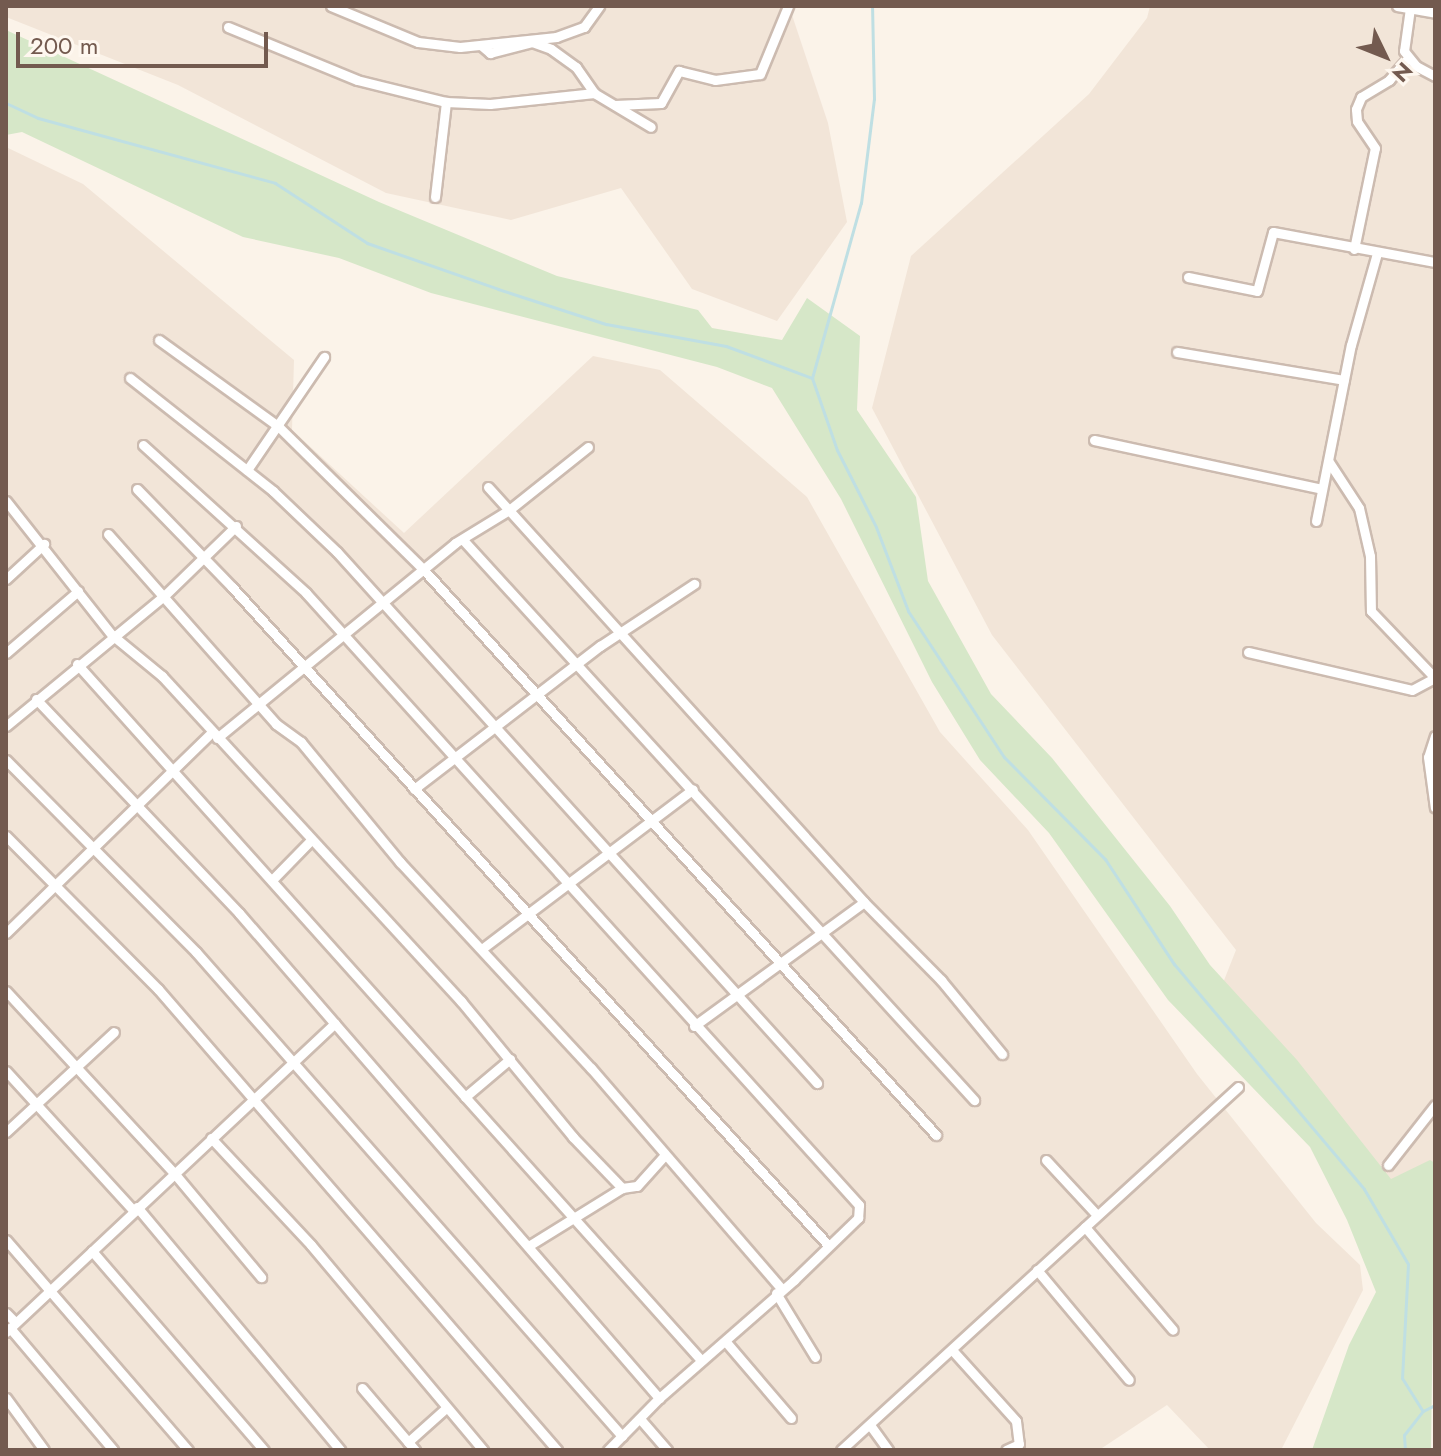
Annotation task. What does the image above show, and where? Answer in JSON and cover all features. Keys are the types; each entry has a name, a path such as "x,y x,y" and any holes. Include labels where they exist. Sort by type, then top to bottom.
{"street":[{"path":"331,6 418,42 482,46 581,28 599,6"},
{"path":"615,105 661,103 679,71 715,80 760,74 788,6"},
{"path":"1397,6 1433,12"},
{"path":"1410,8 1403,43 1408,58 1435,76"},
{"path":"228,27 357,80 446,102 490,104 594,93"},
{"path":"482,46 490,53 540,44 571,63 594,93 651,127"},
{"path":"1354,249 1375,148 1357,121 1356,109 1361,97 1389,80 1408,58"},
{"path":"435,197 446,102"},
{"path":"1188,277 1257,291 1273,232 1435,262"},
{"path":"1316,521 1344,380 1377,253"},
{"path":"159,340 279,427 423,569 936,1135"},
{"path":"1177,352 1344,380"},
{"path":"247,470 324,357"},
{"path":"130,378 247,470 322,537 817,1083"},
{"path":"1094,440 1322,489"},
{"path":"143,445 236,526 342,635 859,1205 858,1218 726,1342 659,1398 641,1420 608,1450"},
{"path":"6,933 214,735 304,668 423,569 509,510 588,447"},
{"path":"1248,652 1412,690 1435,678 1371,611 1370,556 1362,520 1353,493 1329,462"},
{"path":"488,487 864,902 941,980 1002,1054"},
{"path":"137,489 202,556 828,1245"},
{"path":"7,506 44,544 112,635 162,676 510,1059 622,1188"},
{"path":"6,726 112,635 165,595 236,526"},
{"path":"108,534 257,701 301,742 400,862 483,948 779,1291 815,1357"},
{"path":"464,541 693,789 819,934 974,1100"},
{"path":"6,579 44,544"},
{"path":"414,789 621,631 694,584"},
{"path":"6,653 78,591"},
{"path":"77,664 431,1053 465,1097 701,1360"},
{"path":"36,699 335,1023 530,1245 659,1398"},
{"path":"1435,736 1428,757 1435,808"},
{"path":"6,760 196,952 622,1436"},
{"path":"483,948 693,789"},
{"path":"6,836 158,989 557,1450"},
{"path":"272,880 310,841"},
{"path":"694,1026 864,902"},
{"path":"6,991 174,1173 261,1277"},
{"path":"10,1328 335,1023"},
{"path":"6,1132 35,1101 114,1032"},
{"path":"465,1097 510,1059"},
{"path":"6,1071 135,1209 340,1450"},
{"path":"841,1450 953,1351 1238,1087"},
{"path":"1388,1165 1435,1105"},
{"path":"211,1138 311,1245 483,1450"},
{"path":"530,1245 575,1220 622,1188 646,1179 663,1157"},
{"path":"1046,1160 1097,1215"},
{"path":"1085,1227 1173,1330"},
{"path":"6,1240 188,1450"},
{"path":"92,1251 264,1450"},
{"path":"1037,1270 1129,1380"},
{"path":"6,1313 10,1328 110,1446 96,1450"},
{"path":"726,1342 791,1418"},
{"path":"953,1351 1016,1421 1019,1444 1006,1450"},
{"path":"362,1388 412,1446 446,1408"},
{"path":"6,1398 44,1450"},
{"path":"641,1420 667,1450"},
{"path":"870,1425 888,1450"}],"shaded area":[{"path":"6,6 789,6 828,123 847,222 777,321 692,289 621,188 511,220 386,193 178,85 6,17"},
{"path":"1150,6 1435,6 1435,1181 1396,1201 1219,993 1236,950 992,635 872,408 911,256 1089,94 1147,18"},
{"path":"6,147 83,184 294,360 292,430 404,533 593,356 660,370 807,497 940,732 1028,830 1197,1074 1316,1223 1360,1265 1363,1290 1281,1450 1210,1450 1167,1405 1099,1450 6,1450"}],"green space":[{"path":"6,30 379,202 557,276 698,310 712,328 782,340 807,298 860,336 857,410 916,497 928,581 991,694 1052,758 1170,906 1210,965 1297,1060 1391,1179 1430,1160 1435,1163 1431,1450 1312,1450 1349,1345 1376,1292 1347,1220 1310,1147 1168,1000 1049,833 980,760 932,682 841,499 772,388 717,367 431,293 339,258 243,237 22,132 6,135"}],"waterway":[{"path":"812,378 861,203 874,99 872,6"},
{"path":"6,103 38,118 275,183 367,243 498,289 606,324 726,346 812,378 837,450 876,527 908,611 1004,757 1105,859 1174,964 1364,1189 1408,1264 1402,1378 1423,1411"},
{"path":"1405,1450 1404,1435 1423,1411 1435,1405"}]}
